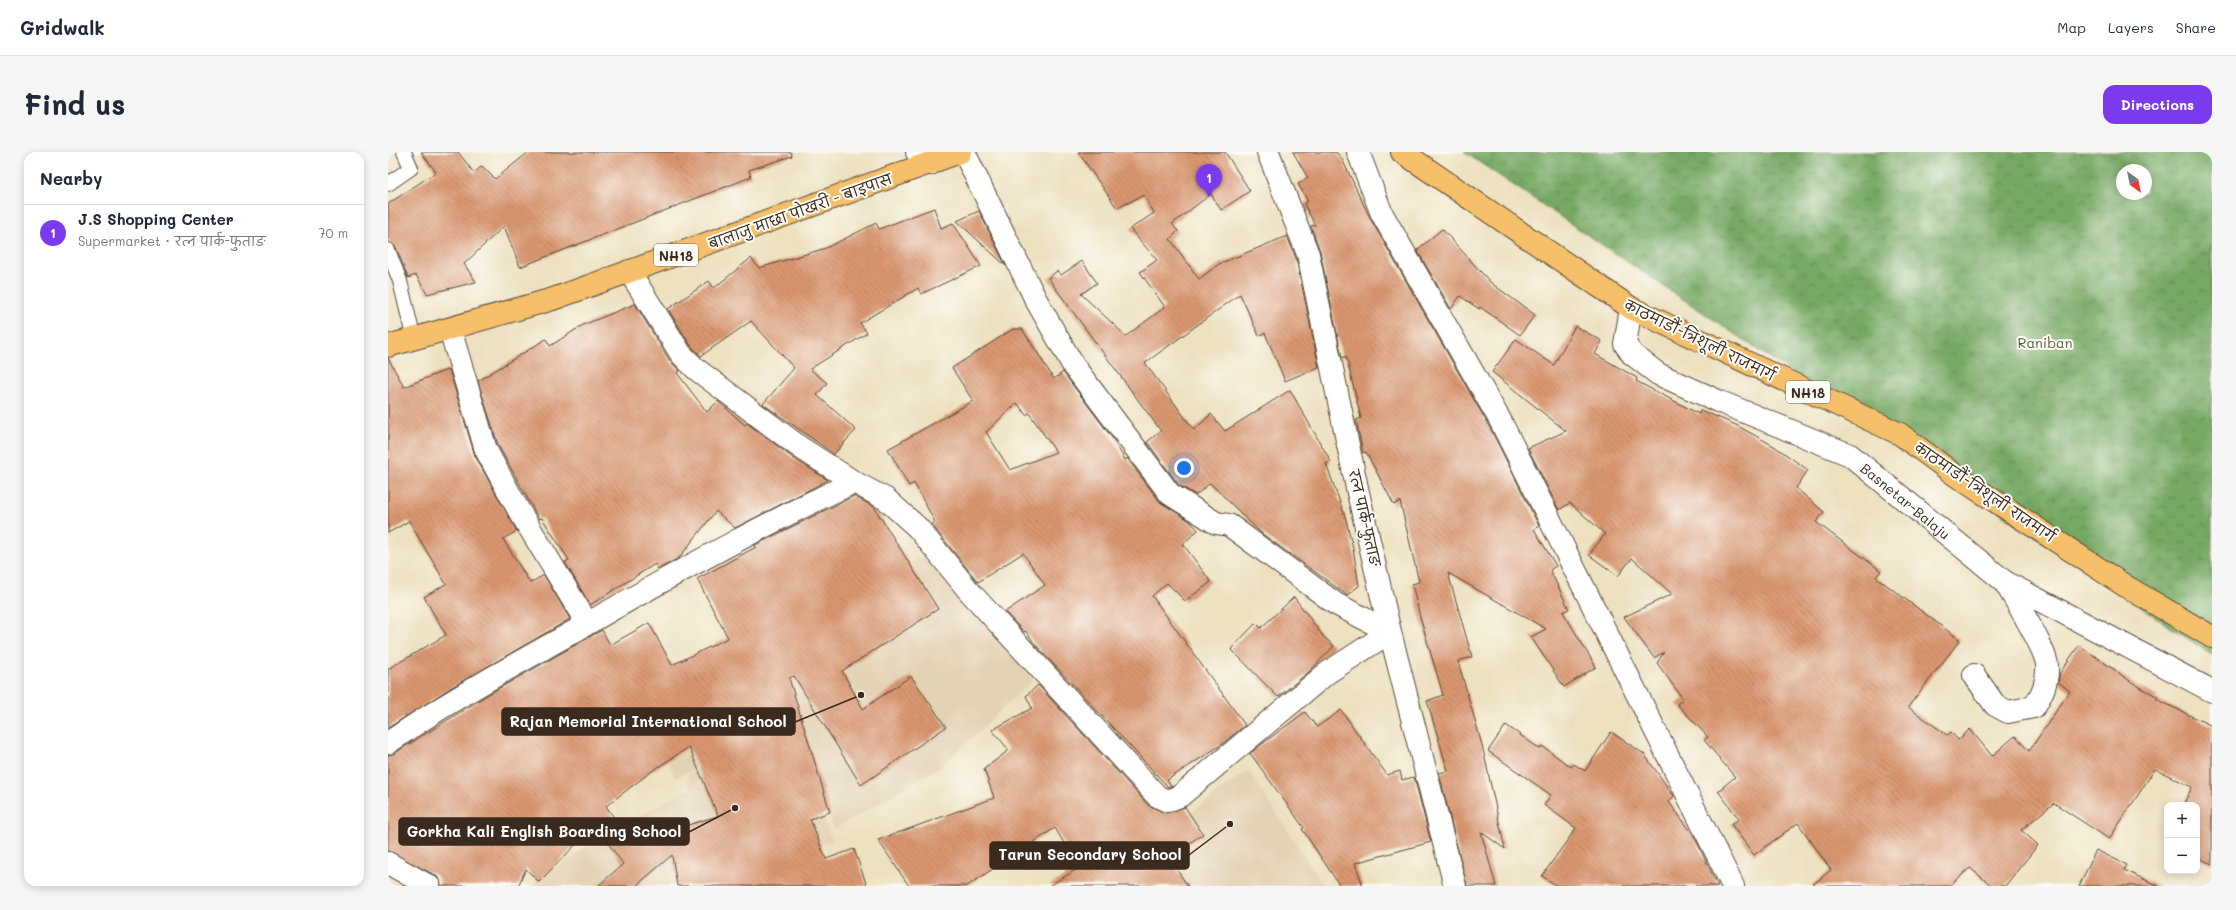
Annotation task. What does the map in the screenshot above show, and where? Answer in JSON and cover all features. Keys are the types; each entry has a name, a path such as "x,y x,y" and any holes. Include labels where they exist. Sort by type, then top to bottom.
{"main road":[{"name":"बालाजु माछा पोखरी - बाइपास","path":"388,346 450,330 553,299 923,158 960,152"},
{"name":"काठमाडौं-त्रिशूली राजमार्ग","path":"1402,152 1631,308 1900,434 1955,475 2127,587 2212,637"}],"street":[{"path":"629,271 681,354 696,369 801,448 854,482 886,499 918,528 969,591 1157,796 1167,801 1180,796 1327,673 1390,632 1336,604 1229,525 1216,523 1170,494 1073,365 1036,300 964,152"},
{"name":"रत्न पार्क-फुताङ","path":"1268,152 1308,254 1357,488 1390,632 1455,886"},
{"path":"1358,152 1382,214 1500,420 1732,886"},
{"name":"Basnetar-Balaju","path":"1631,308 1625,344 1632,354 1644,365 1658,374 1718,401 1850,455 2005,582 2212,691"},
{"path":"450,330 486,450 518,509 587,623"},
{"path":"388,743 438,708 587,623 786,514 854,482"},
{"path":"1974,675 1995,705 2008,712 2034,707 2044,689 2047,666 2043,651 2005,582"},
{"path":"388,863 429,886"}],"lane":[{"path":"388,184 411,168 404,152"},
{"path":"388,250 400,281 414,340"}],"shaded area":[{"path":"923,556 1033,680 942,766 834,829 792,724 675,778 654,728"},
{"path":"788,728 832,841 774,852 706,886 530,886 613,828 691,789 687,774"},
{"path":"1248,770 1324,886 1110,886 1105,878"}],"green space":[{"name":"Raniban","path":"1464,152 2212,152 2212,655"}],"building":[{"path":"421,152 458,152 474,173 482,166 495,179 529,152 791,152 792,156 749,170 751,177 520,267 504,226 464,264 476,282 427,294 416,275 408,278 396,247 388,242 388,204 436,172"},
{"path":"1078,152 1225,152 1250,191 1221,210 1211,194 1172,224 1178,231 1170,239 1199,279 1219,264 1287,236 1296,258 1319,367 1285,381 1265,333 1259,336 1240,294 1145,363 1194,430 1211,414 1225,431 1290,390 1331,462 1326,464 1345,516 1353,548 1359,586 1347,595 1261,533 1210,483 1196,495 1179,485 1147,442 1161,431 1048,278 1057,271 1061,275 1082,261 1097,283 1081,294 1126,336 1165,307 1140,272 1157,260 1130,229 1154,213 1144,195 1117,208"},
{"path":"1293,152 1336,152 1342,159 1371,220 1489,426 1539,526 1534,529 1556,566 1550,570 1569,609 1563,612 1596,667 1564,687 1531,637 1546,629 1448,573 1472,657 1458,661 1482,745 1505,849 1481,832 1496,886 1467,886 1439,773 1448,771 1427,701 1443,695 1412,584 1419,582 1400,501 1394,505 1366,452 1363,453 1356,420 1361,418 1346,356 1342,358 1320,251 1311,226 1315,225 1304,204 1308,201 1298,184 1308,178"},
{"path":"934,208 941,228 953,223 981,266 921,294 918,288 860,323 867,333 810,369 827,383 817,395 856,430 834,454 763,404 794,368 751,321 701,356 691,346 668,309 709,281 714,288 751,258 759,268 826,248 876,223 879,229"},
{"path":"979,211 1006,266 957,221"},
{"path":"1442,229 1491,283 1535,315 1520,335 1480,307 1479,309 1460,296 1451,309 1417,250"},
{"path":"635,304 670,361 680,371 677,373 707,412 718,401 745,425 747,423 793,458 828,480 735,528 716,511 679,558 658,569 655,564 590,605 565,562 569,560 542,518 539,519 498,445 478,381 546,339 550,346 583,325"},
{"path":"1575,326 1602,341 1595,354 1637,378 1636,381 1699,414 1701,410 1738,426 1774,446 1808,470 1796,488 1824,512 1816,522 1881,571 1876,577 1960,640 1908,707 1947,735 1951,732 1958,740 1970,729 1992,756 2015,736 2029,751 2070,691 2058,682 2060,673 2079,645 2133,683 2158,697 2156,699 2212,726 2212,864 2200,858 2200,802 2184,802 2192,787 2155,769 2109,839 2054,803 2021,830 2038,845 2005,886 1992,886 1970,868 1949,886 1811,886 1831,870 1798,823 1754,855 1731,824 1739,819 1718,791 1735,777 1704,740 1708,737 1677,704 1683,699 1657,663 1664,652 1654,658 1624,617 1672,594 1632,558 1618,576 1589,555 1605,534 1570,503 1559,510 1528,448 1566,431 1492,372 1516,339 1554,365"},
{"path":"1013,329 1022,329 1054,379 1063,372 1113,439 1125,460 1127,458 1160,502 1190,521 1198,530 1183,544 1211,582 1185,601 1167,583 1152,596 1245,725 1221,745 1167,780 1171,786 1168,787 1034,643 1026,631 1024,632 1005,612 1045,585 1023,553 978,582 933,526 932,524 935,522 914,483 909,486 888,449 973,401 952,368","holes":["1017,403 1026,415 1029,413 1056,452 1010,470 986,432"]},
{"path":"388,358 404,387 449,369 475,456 517,531 503,539 530,583 544,575 570,619 452,687 388,728 388,669 446,635 424,597 446,584 409,521 388,533"},
{"path":"854,496 874,507 938,609 842,671 863,709 911,676 946,727 861,785 794,676 789,678 830,812 810,819 826,859 854,849 867,886 677,886 672,855 636,886 598,886 623,864 595,825 539,882 526,869 518,886 441,886 440,880 435,875 388,851 388,755 395,753 489,694 602,630 610,645 649,623 672,665 728,638 697,579 756,547 755,545","holes":["689,747 718,816 631,842 606,806 652,771"]},
{"path":"1294,597 1323,636 1334,646 1310,671 1278,697 1231,649 1256,623 1261,628"},
{"path":"1038,685 1148,805 1166,813 1185,807 1203,834 1168,857 1188,886 1049,886 1079,868 1055,828 967,886 909,886 878,840 994,798 984,769 1009,750 992,730 1032,708 1026,696"},
{"path":"1341,710 1387,775 1400,771 1402,780 1414,777 1431,842 1355,863 1363,886 1340,886 1302,829 1304,828 1250,753 1305,712 1317,727"},
{"path":"1506,725 1540,749 1542,746 1571,767 1574,764 1585,771 1611,732 1644,754 1674,796 1669,802 1693,834 1718,886 1557,886 1542,876 1576,828 1544,805 1551,795 1488,751"},
{"path":"2096,850 2127,865 2124,870 2159,886 2079,886"}],"place":[{"name":"J.S Shopping Center","path":"1209,197"},
{"name":"Rajan Memorial International School","path":"861,695"},
{"name":"Gorkha Kali English Boarding School","path":"735,808"},
{"name":"Tarun Secondary School","path":"1230,824"}]}
